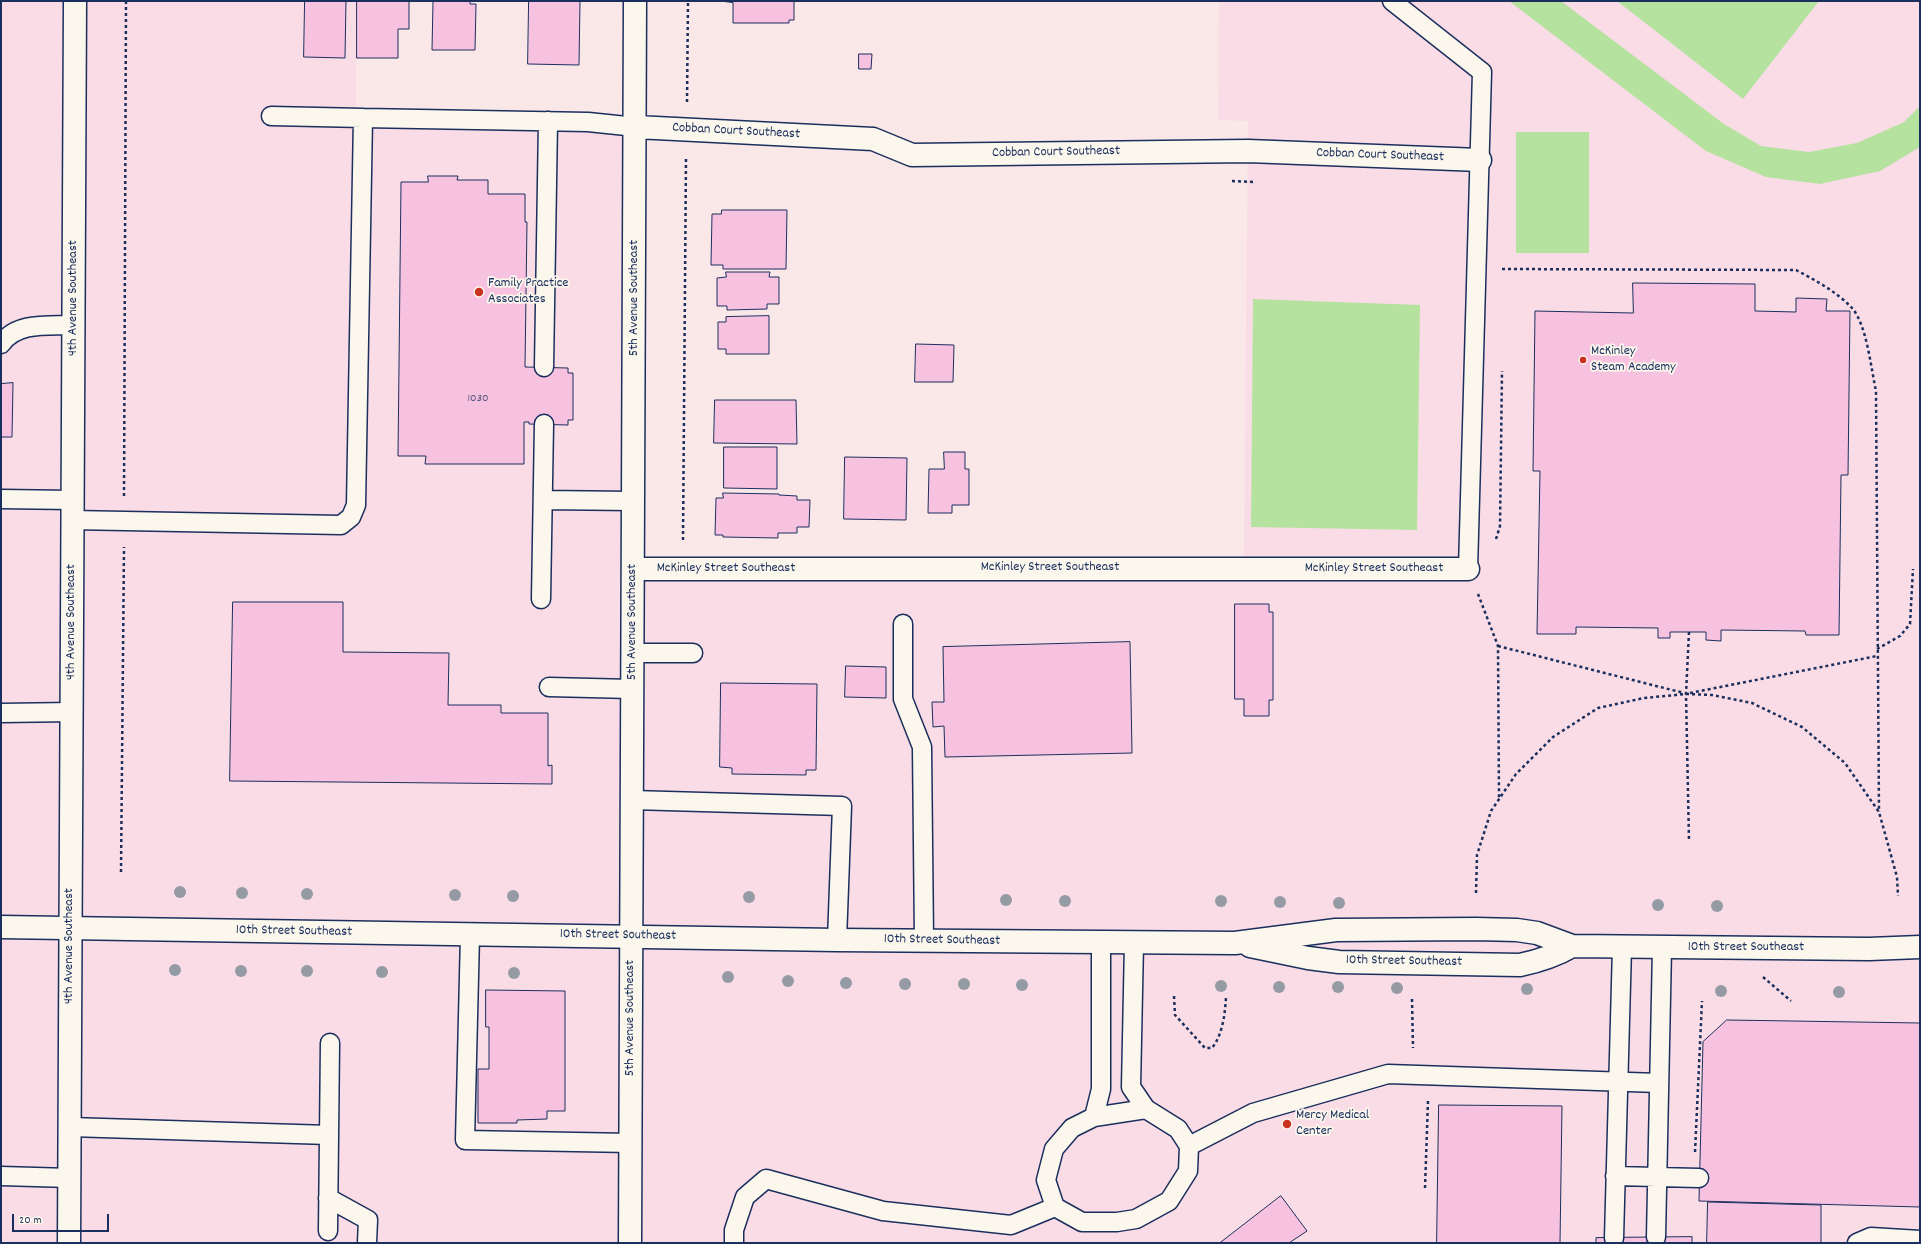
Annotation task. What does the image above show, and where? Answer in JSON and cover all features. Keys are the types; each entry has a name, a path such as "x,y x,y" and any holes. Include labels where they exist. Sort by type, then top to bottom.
{"street":[{"name":"4th Avenue Southeast","path":"69,1243 70,930 73,712 72,510 75,1"},
{"name":"5th Avenue Southeast","path":"630,1243 636,1"},
{"name":"Cobban Court Southeast","path":"636,127 873,138 912,155 1248,151 1480,160"},
{"name":"McKinley Street Southeast","path":"633,569 1468,569"},
{"name":"10th Street Southeast","path":"1,927 70,930 632,936 837,940 1235,943 1336,930 1483,929 1517,930 1537,934 1572,946 1869,949 1920,947"},
{"name":"10th Street Southeast","path":"1235,943 1308,958 1339,962 1520,965 1555,956 1572,946"}],"lane":[{"path":"1392,1 1482,72 1468,569"},
{"path":"271,116 588,122 636,127"},
{"path":"1,499 72,510 124,521 341,525 351,517 356,505 363,118"},
{"path":"544,367 548,121"},
{"path":"1,344 6,336 19,328 74,325"},
{"path":"541,599 544,424"},
{"path":"543,500 633,501"},
{"path":"903,624 903,699 922,747 924,940"},
{"path":"633,653 692,653"},
{"path":"549,687 632,688"},
{"path":"1,713 73,712"},
{"path":"632,800 842,806 837,940"},
{"path":"470,935 465,1140 631,1143"},
{"path":"1094,1117 1101,1089 1101,942"},
{"path":"1134,942 1131,1086 1146,1109 1178,1129 1189,1146 1188,1170 1170,1201 1136,1219 1117,1222 1082,1222 1055,1207 1046,1180 1054,1149 1072,1128 1094,1117 1146,1109"},
{"path":"1614,1238 1615,1176 1620,1081 1622,947"},
{"path":"1656,1237 1656,1178 1662,948"},
{"path":"328,1231 330,1043"},
{"path":"1189,1146 1253,1113 1388,1074 1659,1083"},
{"path":"70,1127 329,1135"},
{"path":"1,1176 70,1178"},
{"path":"1615,1176 1697,1178"},
{"path":"734,1243 734,1230 745,1197 766,1179 883,1211 1011,1225 1055,1207"},
{"path":"328,1198 368,1220 368,1243"},
{"path":"1857,1243 1871,1237 1920,1240"}],"path":[{"path":"121,872 126,1"},
{"path":"683,548 688,1"},
{"path":"1477,268 1796,270 1822,284 1853,309 1862,327 1876,391 1879,812 1897,877 1898,896"},
{"path":"1468,569 1498,646 1499,800"},
{"path":"1877,649 1900,636 1910,624 1913,569"},
{"path":"1688,632 1686,694 1689,841"},
{"path":"1498,646 1686,694 1712,695 1752,703 1802,727 1845,763 1879,812"},
{"path":"1476,893 1478,855 1491,811 1516,774 1553,737 1598,708 1644,698 1686,694 1877,656"},
{"path":"1174,996 1175,1015 1205,1048 1212,1048 1216,1042 1225,1014 1226,996"},
{"path":"1697,1178 1702,1001"}],"shaded area":[{"path":"1,1 356,1 356,125 636,129 633,569 1244,568 1248,121 1218,120 1219,1 1920,1 1920,1243 1,1243","holes":["1622,947 1865,954 1465,949"]}],"green space":[{"path":"1509,1 1561,1 1724,124 1761,146 1809,152 1857,143 1904,122 1920,106 1920,147 1880,171 1820,184 1766,177 1706,151"},
{"path":"1617,1 1819,1 1743,99"},
{"path":"1516,132 1589,132 1589,253 1516,253"},
{"path":"1253,299 1420,305 1417,530 1251,527"}],"building":[{"path":"305,1 346,1 345,58 304,57"},
{"path":"357,1 409,1 409,29 398,29 398,58 357,58"},
{"path":"470,1 470,4 476,4 475,50 432,50 433,2"},
{"path":"529,1 580,1 579,65 528,64"},
{"path":"721,1 794,1 794,20 789,20 789,23 733,23 733,3"},
{"path":"859,54 872,54 871,69 859,69"},
{"path":"428,176 458,176 457,180 488,180 488,194 525,194 525,222 527,222 525,367 568,368 568,373 573,373 573,420 568,420 568,425 529,424 529,422 524,422 524,464 425,464 426,456 398,456 401,182 428,182"},
{"path":"722,210 787,210 786,269 723,269 723,265 711,265 712,214 721,214"},
{"path":"726,272 770,272 769,277 779,277 779,304 767,304 767,309 727,310 727,306 717,306 717,278 726,277"},
{"path":"1633,283 1755,284 1755,311 1796,312 1796,298 1827,299 1826,311 1850,311 1848,475 1841,475 1839,635 1806,635 1805,631 1721,630 1721,641 1706,640 1706,632 1670,632 1670,638 1658,638 1658,628 1576,627 1576,634 1537,634 1540,471 1533,471 1535,311 1633,313"},
{"path":"769,316 769,354 726,354 726,349 718,349 718,322 726,322 726,317"},
{"path":"916,344 954,345 953,382 915,382"},
{"path":"13,383 12,437 1,437 1,384"},
{"path":"715,400 796,400 797,444 714,443"},
{"path":"724,447 777,447 777,489 724,488"},
{"path":"944,452 965,452 965,469 969,469 969,505 952,505 952,513 928,513 929,469 944,469"},
{"path":"845,457 907,458 906,520 844,519"},
{"path":"723,493 779,494 797,496 797,500 810,500 809,527 797,527 797,533 778,533 778,538 723,537 723,535 715,535 716,498 723,498"},
{"path":"233,602 343,602 343,652 449,653 448,705 501,705 501,713 548,713 548,766 552,765 552,784 230,781"},
{"path":"1235,604 1269,604 1269,612 1273,612 1273,700 1269,700 1269,716 1244,716 1244,699 1235,699"},
{"path":"1130,642 1132,753 945,757 944,726 933,727 932,702 944,702 943,647"},
{"path":"846,666 886,667 886,698 845,697"},
{"path":"721,683 817,684 816,770 806,770 806,775 732,774 732,768 720,767"},
{"path":"486,990 565,991 565,1111 547,1111 547,1119 517,1120 517,1123 478,1123 478,1069 489,1069 489,1027 486,1027"},
{"path":"1727,1020 1920,1023 1920,1207 1699,1201 1703,1042"},
{"path":"1439,1105 1562,1106 1560,1243 1437,1243"},
{"path":"1281,1196 1307,1231 1289,1243 1220,1243"},
{"path":"1708,1202 1821,1205 1821,1243 1707,1243"},
{"path":"1692,1237 1692,1243 1596,1243 1596,1238"}],"place":[{"name":"Family Practice Associates","path":"479,292"},
{"name":"McKinley Steam Academy","path":"1583,360"},
{"name":"Mercy Medical Center","path":"1287,1124"}]}
